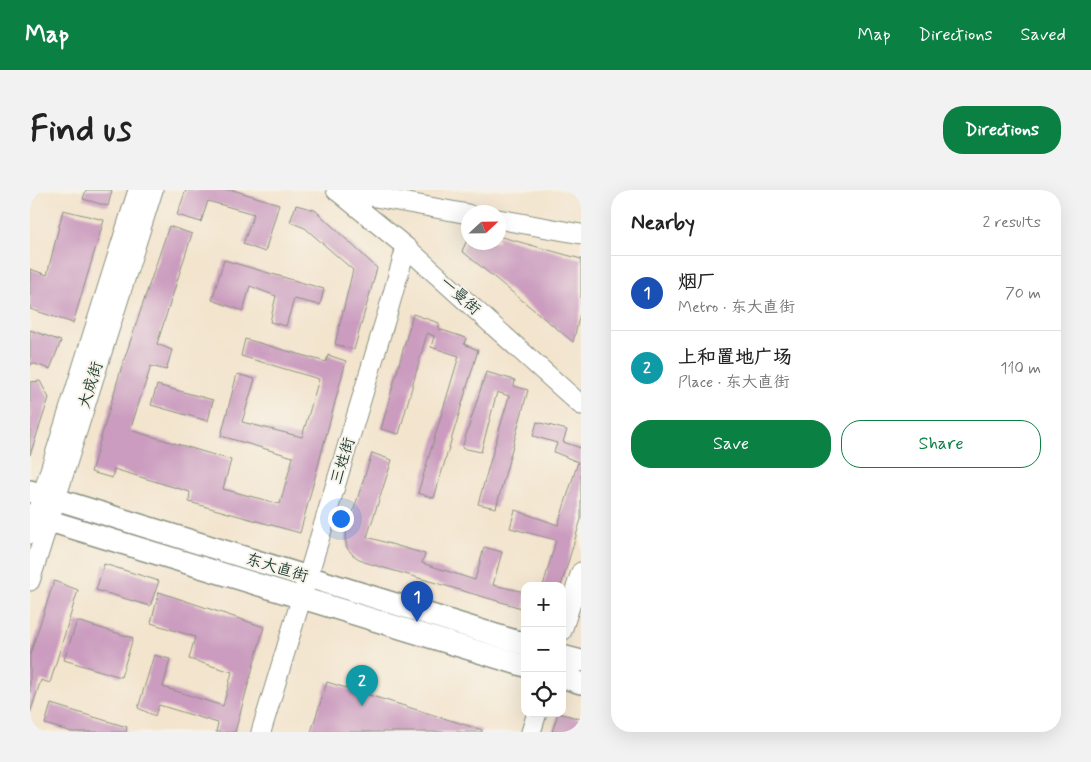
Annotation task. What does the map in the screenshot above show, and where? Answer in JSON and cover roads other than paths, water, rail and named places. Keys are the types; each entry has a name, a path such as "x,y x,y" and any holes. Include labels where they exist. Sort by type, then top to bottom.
{"main road":[{"name":"大成街","path":"30,581 36,521 42,495 138,190"},
{"name":"大成街","path":"42,495 153,190"},
{"path":"336,190 461,213"},
{"name":"一曼街","path":"336,190 406,247 581,405"},
{"path":"506,220 581,234"},
{"name":"三姓街","path":"261,732 406,247"},
{"name":"东大直街","path":"42,495 521,665"},
{"name":"东大直街","path":"36,521 521,643"},
{"path":"563,627 581,572"},
{"path":"566,657 581,661"},
{"path":"566,678 581,683"},
{"path":"531,732 536,717"}],"place":[{"name":"烟厂","path":"417,622"},
{"name":"上和置地广场","path":"362,706"}]}
